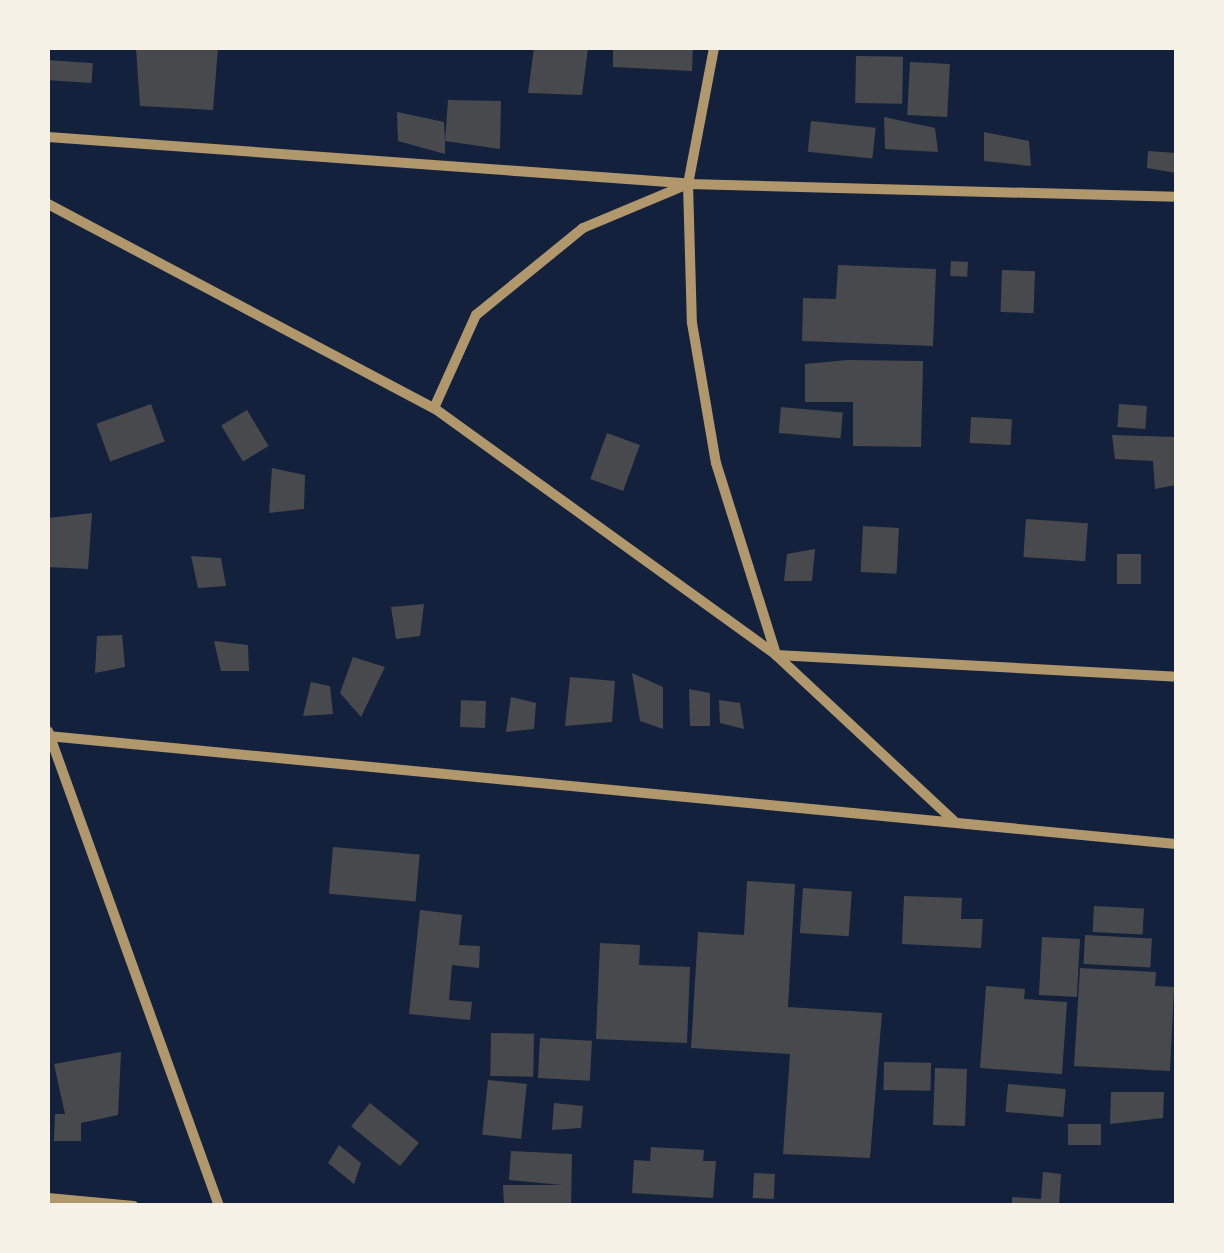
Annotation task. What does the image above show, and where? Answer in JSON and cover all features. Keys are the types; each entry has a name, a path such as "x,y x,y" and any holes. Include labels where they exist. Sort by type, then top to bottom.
{"street":[{"path":"714,48 688,184 692,324 716,462 776,655"},
{"path":"48,137 688,184 1176,197"},
{"path":"434,408 476,314 583,228 688,184"},
{"path":"48,204 434,408 776,655 955,822"},
{"path":"776,655 1176,677"},
{"path":"219,1206 48,734 1176,844"},
{"path":"48,1198 134,1206"}],"building":[{"path":"136,48 218,48 213,110 140,106"},
{"path":"534,48 588,48 582,95 528,93"},
{"path":"613,48 693,48 692,71 613,67"},
{"path":"856,56 903,57 902,104 855,103"},
{"path":"48,60 93,63 91,83 48,80"},
{"path":"910,62 950,64 947,117 907,115"},
{"path":"448,100 501,101 500,149 445,141"},
{"path":"397,112 444,122 445,154 398,141"},
{"path":"884,117 935,128 938,152 885,149"},
{"path":"811,121 876,128 872,159 808,152"},
{"path":"984,132 1029,141 1031,166 984,161"},
{"path":"1148,151 1176,153 1176,173 1147,168"},
{"path":"951,261 968,262 967,277 950,276"},
{"path":"838,265 936,269 933,346 802,341 803,298 836,299"},
{"path":"1002,270 1035,271 1034,313 1001,312"},
{"path":"923,361 921,447 853,446 853,402 805,402 805,364"},
{"path":"151,404 165,442 110,461 96,424"},
{"path":"1119,404 1147,406 1145,429 1117,427"},
{"path":"781,407 843,412 840,438 779,433"},
{"path":"247,410 269,446 243,461 221,425"},
{"path":"971,417 1012,419 1011,445 970,443"},
{"path":"607,433 640,445 623,491 590,479"},
{"path":"1112,435 1176,437 1176,485 1155,489 1153,461 1115,459"},
{"path":"272,468 305,475 304,509 269,513"},
{"path":"92,513 88,569 48,567 48,518"},
{"path":"1026,519 1088,523 1085,561 1023,557"},
{"path":"863,526 899,528 897,574 861,572"},
{"path":"815,549 812,581 784,581 787,554"},
{"path":"1117,554 1141,554 1141,584 1117,584"},
{"path":"191,556 221,558 226,586 198,588"},
{"path":"424,604 420,636 396,639 391,607"},
{"path":"122,635 125,667 95,673 97,636"},
{"path":"214,641 248,645 249,671 221,671"},
{"path":"353,657 385,667 361,717 340,693"},
{"path":"632,673 663,687 663,729 640,721"},
{"path":"570,677 615,681 612,722 565,726"},
{"path":"311,682 330,686 333,714 303,716"},
{"path":"689,689 710,693 710,726 690,726"},
{"path":"511,697 536,703 534,729 506,732"},
{"path":"461,700 486,701 485,728 460,727"},
{"path":"719,700 740,703 744,729 720,723"},
{"path":"333,847 420,855 416,901 329,894"},
{"path":"747,881 795,884 788,1007 882,1013 870,1158 783,1154 790,1054 691,1048 698,932 744,935"},
{"path":"803,888 852,891 849,936 800,933"},
{"path":"904,896 962,898 961,919 983,919 981,948 902,944"},
{"path":"1094,906 1144,909 1143,935 1093,932"},
{"path":"420,910 462,915 459,945 480,946 479,968 452,965 449,1000 472,1002 470,1020 409,1014"},
{"path":"1085,935 1152,939 1150,967 1083,964"},
{"path":"1042,937 1080,939 1077,997 1039,995"},
{"path":"600,943 640,945 639,965 690,967 687,1043 596,1039"},
{"path":"1080,968 1156,972 1155,986 1174,987 1170,1071 1074,1066"},
{"path":"986,986 1025,989 1024,999 1067,1002 1062,1074 980,1068"},
{"path":"491,1033 534,1034 533,1077 490,1076"},
{"path":"540,1038 592,1041 590,1081 538,1078"},
{"path":"121,1052 118,1115 81,1123 81,1141 54,1141 55,1114 65,1114 54,1064"},
{"path":"884,1062 931,1063 931,1091 884,1090"},
{"path":"935,1068 967,1069 965,1126 933,1125"},
{"path":"488,1080 527,1084 521,1139 482,1135"},
{"path":"1008,1084 1066,1089 1063,1117 1006,1112"},
{"path":"1111,1092 1164,1092 1163,1118 1110,1124"},
{"path":"370,1103 419,1143 400,1166 351,1126"},
{"path":"554,1103 583,1106 581,1128 552,1130"},
{"path":"1068,1124 1101,1124 1101,1145 1068,1145"},
{"path":"339,1145 361,1163 354,1184 328,1163"},
{"path":"651,1147 704,1150 703,1161 716,1161 713,1198 632,1193 634,1160 650,1161"},
{"path":"511,1151 572,1154 571,1206 504,1206 503,1185 562,1185 509,1180"},
{"path":"1043,1172 1061,1174 1059,1206 1012,1206 1012,1197 1041,1199"},
{"path":"754,1173 775,1174 774,1199 753,1198"}]}
